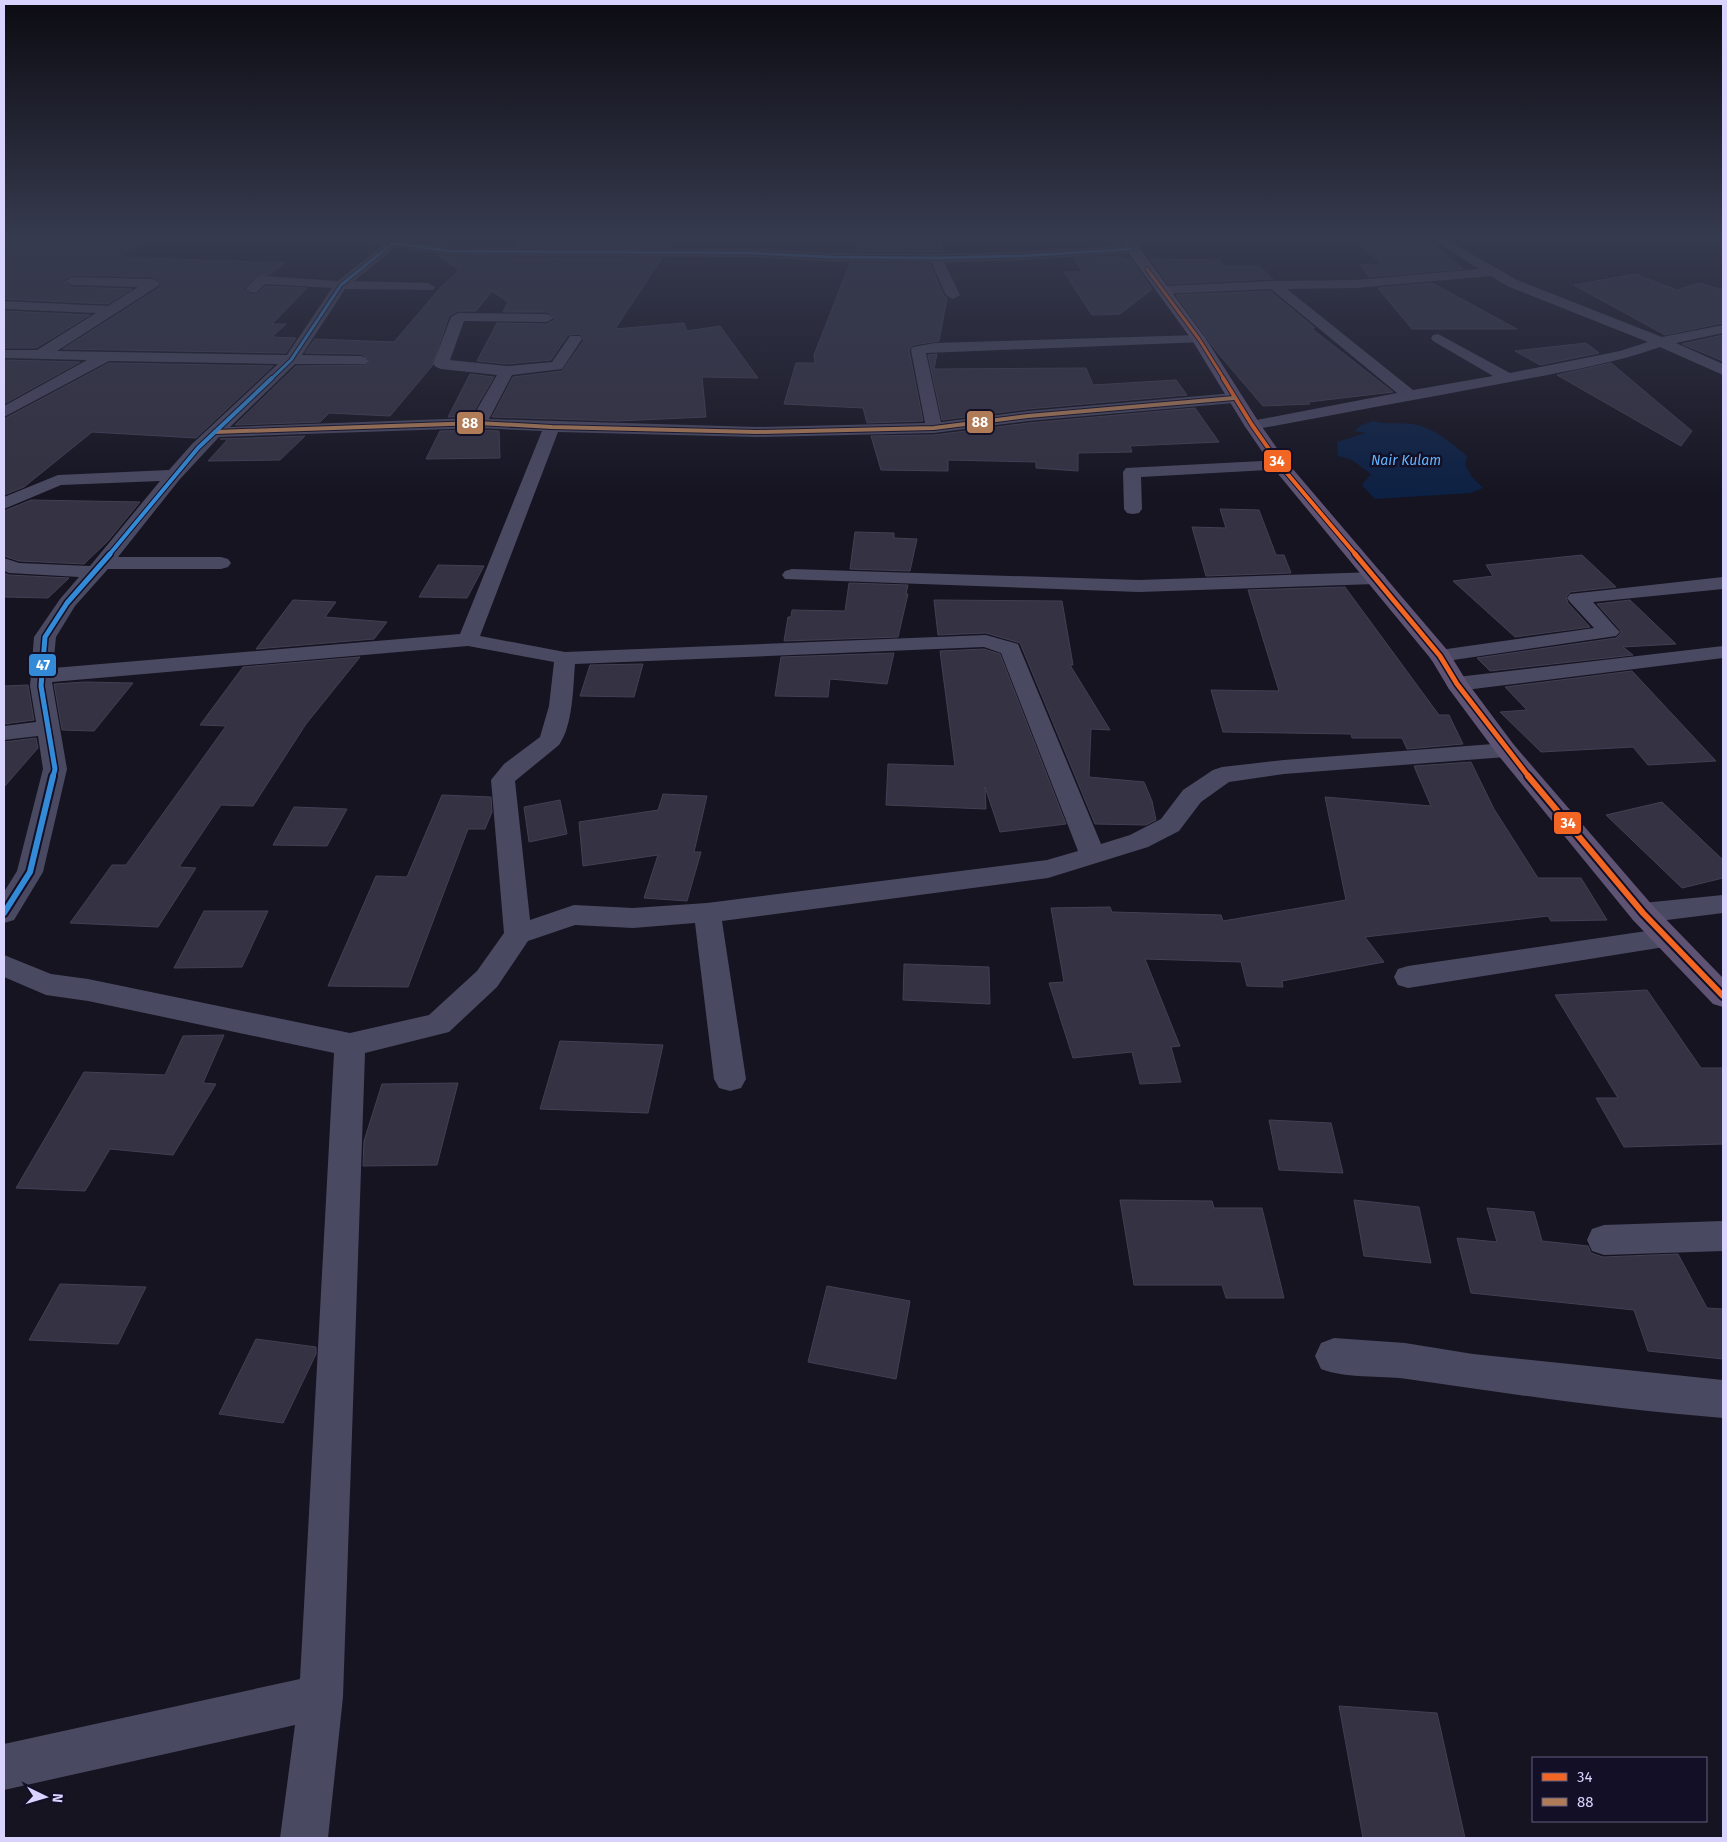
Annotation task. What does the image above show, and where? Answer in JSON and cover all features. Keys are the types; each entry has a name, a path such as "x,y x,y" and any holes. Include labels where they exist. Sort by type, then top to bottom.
{"main road":[{"path":"1188,324 1234,398 1280,465 1440,656 1457,684 1506,750 1643,913 1723,996"}],"street":[{"path":"40,355 88,324"},
{"path":"4,913 30,872 55,768 51,739 47,728 41,676 46,637 67,603 174,475 215,432 291,360 315,324"},
{"path":"455,324 441,364 507,371 557,366 575,338"},
{"path":"1322,324 1411,397"},
{"path":"1616,324 1723,370"},
{"path":"1252,425 1575,366 1624,355 1661,342 1723,329"},
{"path":"1438,338 1508,378"},
{"path":"934,428 918,350 1199,339"},
{"path":"4,354 361,361"},
{"path":"1559,355 1575,366"},
{"path":"4,412 105,356"},
{"path":"478,422 507,371"},
{"path":"215,432 478,422 552,427 757,432 934,428 1028,416 1234,398"},
{"path":"468,640 552,427"},
{"path":"1133,509 1132,472 1280,465"},
{"path":"4,504 58,480 174,475"},
{"path":"4,564 16,569 221,563"},
{"path":"792,575 1139,586 1376,578"},
{"path":"1440,656 1609,632 1577,598 1723,583"},
{"path":"41,676 468,640 565,658 986,641 1010,649 1093,855"},
{"path":"1457,684 1723,652"},
{"path":"518,934 503,780 513,769 550,740 560,706 565,658"},
{"path":"4,733 47,728"},
{"path":"4,965 46,984 88,990 350,1045 438,1024 487,979 518,934 574,916 633,918 708,913 1048,870 1139,842 1170,825 1192,796 1222,775 1284,767 1506,750"},
{"path":"1643,913 1723,904"},
{"path":"708,913 730,1079"},
{"path":"1408,977 1667,938"},
{"path":"304,1838 321,1697 350,1045"},
{"path":"1604,1240 1723,1236"},
{"path":"1334,1356 1405,1361 1473,1372 1723,1399"},
{"path":"4,1767 321,1697"}],"water":[{"name":"Nair Kulam","path":"1373,421 1412,424 1435,432 1467,456 1465,465 1472,477 1483,488 1471,493 1375,499 1362,485 1371,474 1352,460 1338,456 1337,442 1366,433 1355,431 1361,425"}],"building":[{"path":"4,324 75,324 36,348 4,348"},
{"path":"102,324 286,324 272,337 296,338 286,353 63,349"},
{"path":"409,324 446,324 432,366 390,416 329,413 320,422 235,425 296,366 367,365 370,360 361,354 305,353 315,339 394,342"},
{"path":"496,324 618,324 615,329 684,324 687,331 720,326 758,378 702,377 706,417 618,421 492,417 513,377 562,371 584,340 580,334 568,335 551,360 507,364 477,361"},
{"path":"826,324 942,324 939,341 913,345 909,350 923,421 867,423 863,408 784,404 796,363 815,363 814,355"},
{"path":"1197,324 1310,324 1315,328 1311,328 1393,392 1308,402 1310,404 1263,406 1216,351"},
{"path":"1408,324 1508,324 1517,329 1412,329"},
{"path":"1645,324 1718,324 1665,335"},
{"path":"1723,335 1723,361 1682,344"},
{"path":"1586,343 1599,353 1540,365 1515,351"},
{"path":"937,354 934,369 1086,368 1093,385 1176,380 1187,395 1028,409 942,420 928,355"},
{"path":"4,360 80,362 4,404"},
{"path":"109,363 273,366 196,438 92,432 24,487 4,495 4,419"},
{"path":"1611,363 1692,431 1681,446 1557,375"},
{"path":"470,374 494,377 471,416 448,417"},
{"path":"1195,408 1219,442 1130,446 1132,452 1078,453 1078,471 1036,468 1036,462 948,460 948,471 881,470 871,436 934,435 1028,423"},
{"path":"440,431 499,431 500,458 426,459"},
{"path":"305,436 280,460 208,461 228,439 220,439"},
{"path":"31,500 140,502 108,541 84,564 19,561 4,556 4,511"},
{"path":"1220,509 1259,510 1276,555 1284,555 1291,573 1206,576 1192,527 1226,528"},
{"path":"855,532 894,533 894,538 917,539 910,571 850,569"},
{"path":"1582,555 1616,587 1570,592 1566,597 1568,603 1590,627 1515,637 1453,581 1493,576 1486,565"},
{"path":"438,565 484,566 467,598 419,597"},
{"path":"4,573 9,575 69,578 48,598 4,597"},
{"path":"849,583 908,585 906,594 908,594 898,637 784,641 788,617 791,617 792,610 845,611"},
{"path":"1345,587 1439,715 1449,715 1463,744 1407,749 1402,738 1352,738 1351,734 1223,732 1211,690 1279,691 1248,590"},
{"path":"293,600 336,602 325,617 387,622 374,639 256,649"},
{"path":"934,600 1062,601 1073,665 1070,665 1110,730 1091,729 1089,777 1144,782 1152,801 1156,820 1146,825 1095,824 1020,643 986,633 938,635"},
{"path":"1630,600 1676,644 1623,647 1633,655 1490,671 1477,658 1616,638 1621,631 1597,604"},
{"path":"984,649 1000,654 1066,824 1000,832 985,787 986,809 886,805 888,764 955,766 940,651"},
{"path":"894,653 887,684 830,679 828,697 775,696 781,657"},
{"path":"360,657 306,724 253,806 221,805 179,867 196,868 158,927 70,923 112,865 126,865 226,726 200,725 243,667"},
{"path":"643,664 634,697 580,696 590,665"},
{"path":"1632,671 1716,761 1648,765 1633,747 1541,752 1500,712 1527,710 1505,687"},
{"path":"85,682 133,683 94,731 62,730 54,684"},
{"path":"28,685 34,720 4,724 4,686"},
{"path":"36,738 38,748 4,787 4,742"},
{"path":"1471,762 1494,809 1538,878 1581,878 1607,920 1551,921 1548,916 1365,937 1384,962 1282,981 1283,987 1247,986 1241,962 1145,959 1180,1046 1171,1047 1181,1082 1140,1084 1132,1052 1073,1058 1049,983 1064,982 1051,908 1110,907 1112,912 1221,915 1223,921 1346,900 1325,797 1431,806 1414,766"},
{"path":"663,794 707,796 694,852 701,852 687,901 644,898 658,855 583,866 579,822 658,810"},
{"path":"442,795 491,797 492,812 485,829 468,829 408,987 328,986 376,876 407,877"},
{"path":"560,800 567,834 529,842 524,807"},
{"path":"1662,802 1723,860 1723,878 1682,888 1606,815"},
{"path":"294,807 347,809 327,846 273,845"},
{"path":"204,911 268,911 242,967 174,968"},
{"path":"904,964 989,967 990,1004 903,1000"},
{"path":"1647,990 1701,1068 1723,1068 1723,1144 1624,1147 1596,1098 1618,1098 1555,995"},
{"path":"224,1035 203,1083 216,1084 173,1155 110,1149 85,1191 16,1188 84,1072 165,1075 183,1036"},
{"path":"560,1041 663,1045 648,1113 540,1109"},
{"path":"458,1083 437,1165 363,1166 364,1141 382,1084"},
{"path":"1269,1120 1331,1123 1343,1173 1279,1170"},
{"path":"1120,1200 1212,1201 1214,1208 1262,1208 1284,1298 1226,1298 1222,1285 1134,1285"},
{"path":"1354,1200 1419,1207 1431,1263 1364,1256"},
{"path":"1487,1208 1534,1212 1542,1241 1588,1246 1591,1253 1603,1257 1678,1254 1707,1308 1723,1309 1723,1359 1648,1351 1634,1310 1471,1293 1457,1238 1497,1242"},
{"path":"60,1284 146,1287 118,1344 29,1340"},
{"path":"827,1286 910,1301 896,1379 808,1362"},
{"path":"256,1339 316,1347 316,1354 283,1423 219,1414"},
{"path":"1339,1706 1437,1713 1465,1838 1363,1838"}],"transit line":[{"name":"47","path":"4,913 30,872 55,769 41,686 45,637 67,603 103,563 174,475 198,448 291,360 315,324"},
{"name":"34","path":"1188,324 1252,425 1280,465 1440,656 1457,684 1506,750 1643,913 1723,996"},
{"name":"88","path":"215,432 478,423 552,427 757,432 934,428 1028,416 1234,398"}]}
